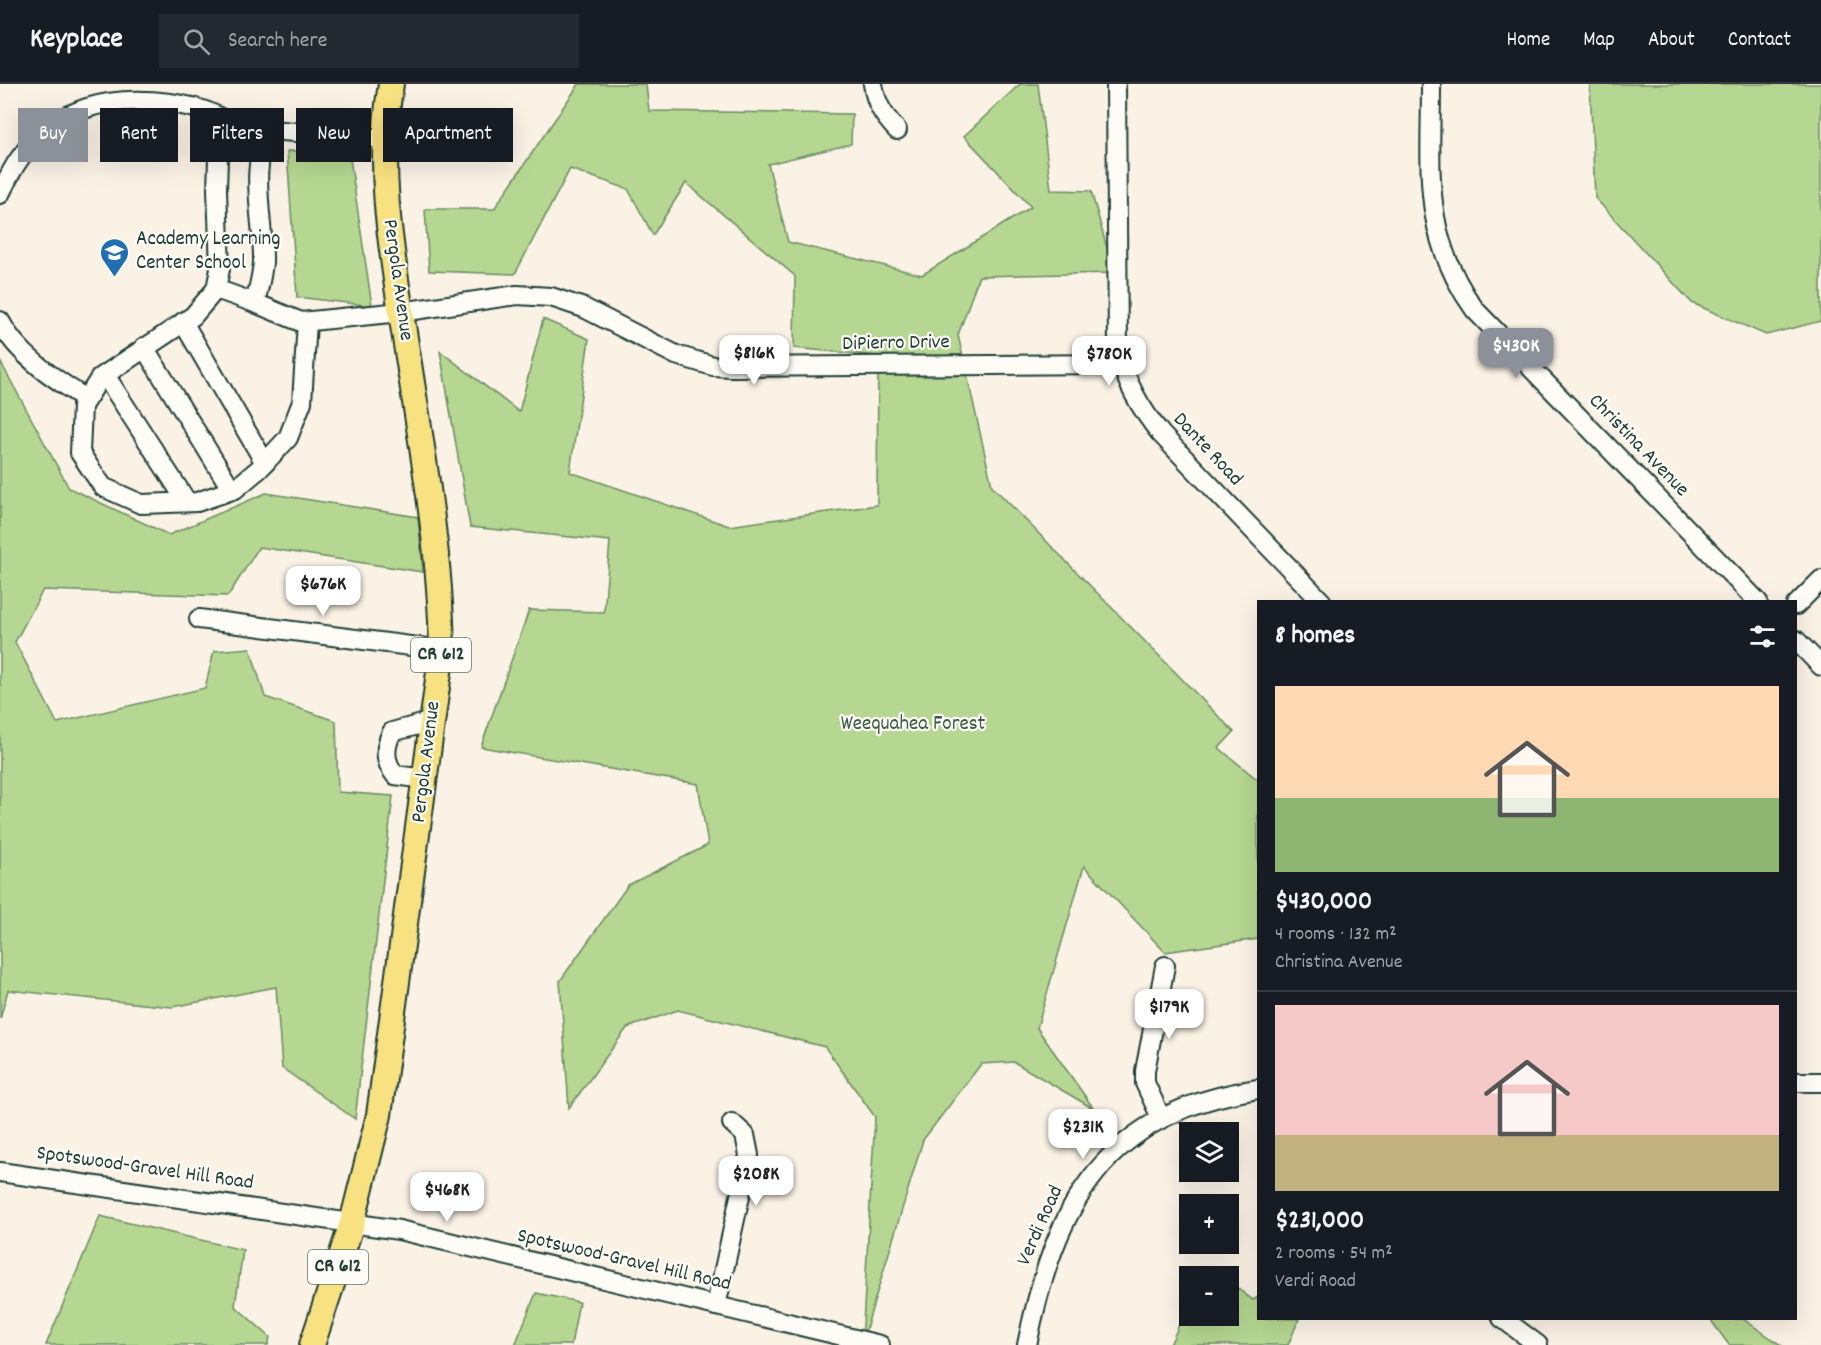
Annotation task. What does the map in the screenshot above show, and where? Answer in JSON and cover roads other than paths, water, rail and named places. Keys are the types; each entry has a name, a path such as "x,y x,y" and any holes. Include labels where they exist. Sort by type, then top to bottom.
{"main road":[{"name":"Pergola Avenue","path":"389,108 391,84"},
{"name":"Pergola Avenue","path":"352,1223 379,1115 442,650 441,596 434,524 388,228 387,162"},
{"name":"CR 612","path":"312,1345 352,1223"}],"street":[{"path":"873,84 875,100 884,116 897,130"},
{"name":"Dante Road","path":"1116,84 1118,349 1121,364 1134,396 1161,434 1320,600"},
{"name":"Christina Avenue","path":"1431,84 1431,195 1439,241 1453,278 1475,310 1756,600"},
{"path":"0,194 20,158 34,144 58,122 91,105 112,100 148,100 191,108"},
{"path":"284,131 383,139"},
{"path":"216,289 301,322 308,322 302,402 288,438 264,463 231,490 197,502 141,504 103,487 80,453 82,406 105,375 193,316 216,289 220,269 218,162"},
{"path":"255,303 263,264 259,162"},
{"name":"DiPierro Drive","path":"308,322 401,312 517,295 551,297 584,308 676,355 713,366 1121,364"},
{"path":"0,321 8,336 52,377 86,399"},
{"path":"183,322 264,463"},
{"path":"144,347 231,490"},
{"path":"105,375 187,502"},
{"path":"1797,604 1821,580"},
{"path":"199,619 442,650"},
{"path":"1797,641 1821,666"},
{"path":"425,778 395,775 388,765 387,743 392,732 433,721"},
{"path":"1161,1118 1146,1083 1145,1071 1165,966"},
{"path":"1797,1082 1821,1082"},
{"name":"Verdi Road","path":"1027,1345 1045,1267 1066,1215 1083,1187 1104,1163 1126,1143 1161,1118 1210,1098 1257,1089"},
{"path":"716,1306 749,1155 744,1135 732,1123"},
{"name":"Spotswood-Gravel Hill Road","path":"0,1172 399,1230 716,1306 835,1340 880,1345"},
{"path":"1505,1320 1538,1345"}],"place":[{"name":"Academy Learning Center School","path":"115,278"}],"park label":[{"name":"Weequahea Forest","path":"913,725"}]}
